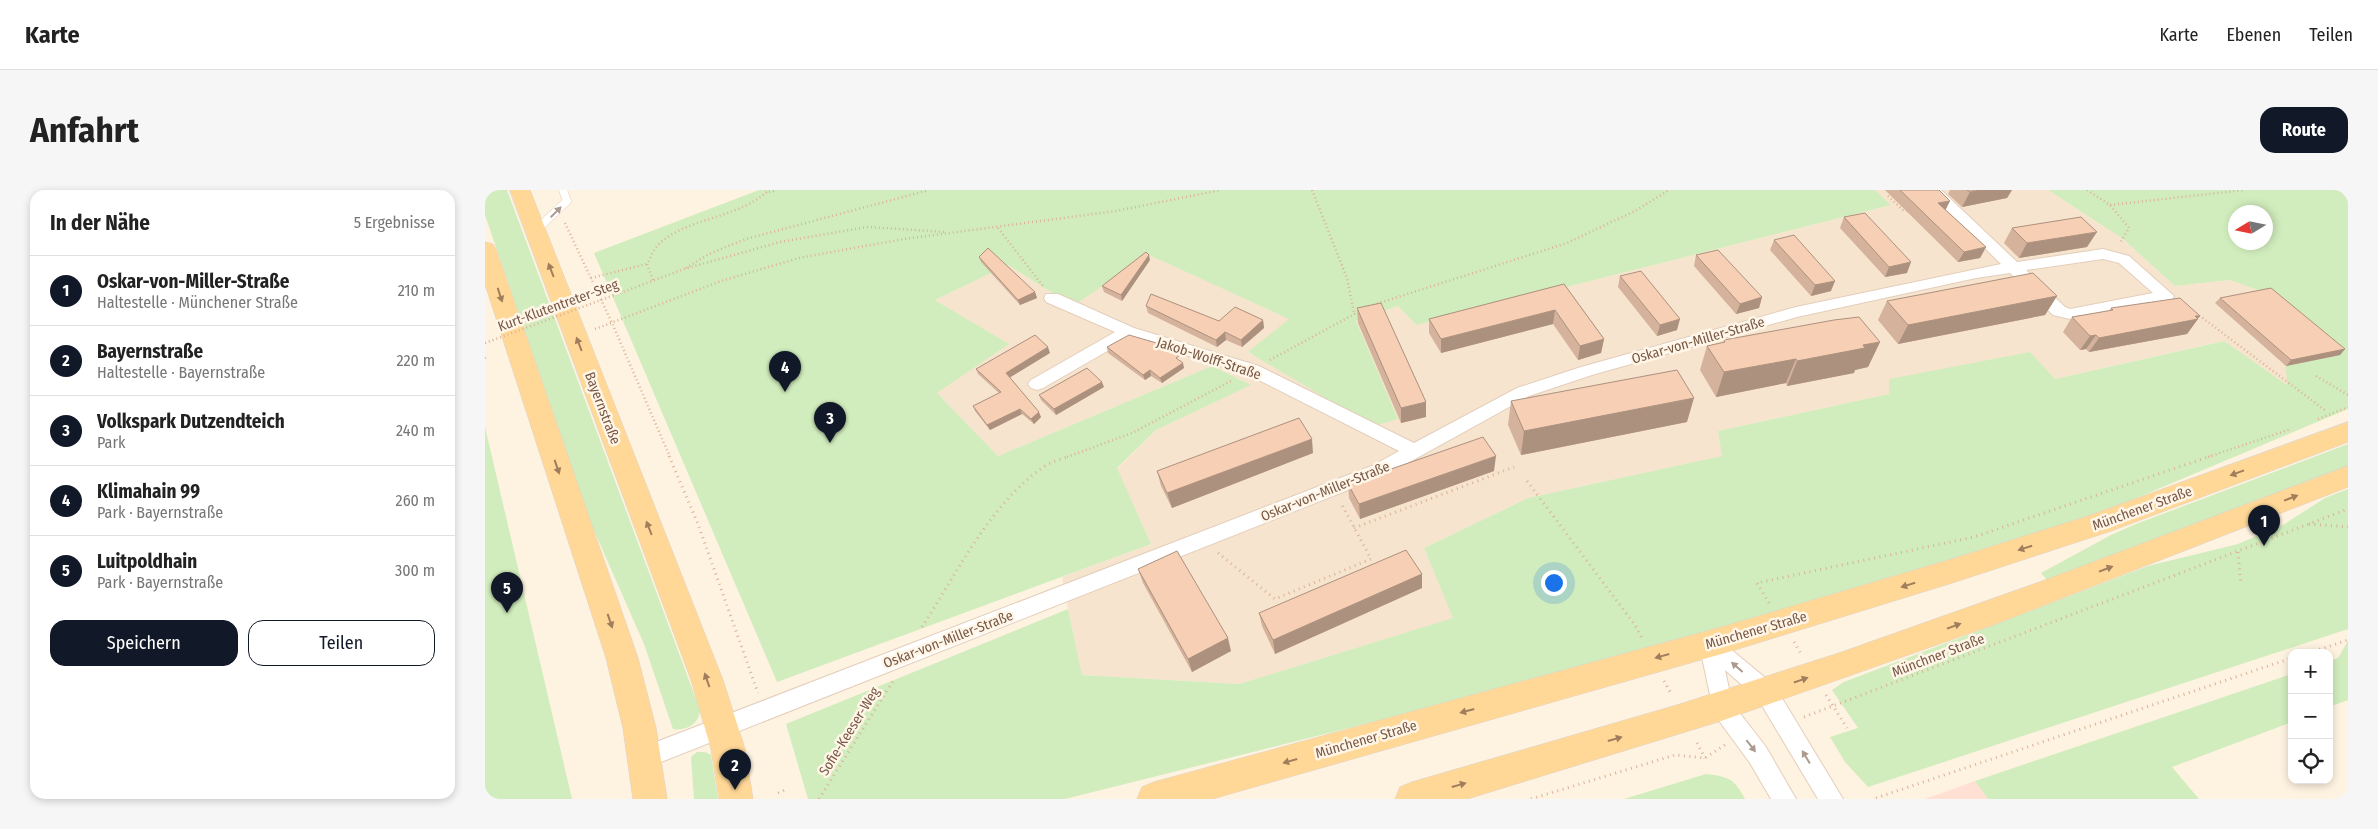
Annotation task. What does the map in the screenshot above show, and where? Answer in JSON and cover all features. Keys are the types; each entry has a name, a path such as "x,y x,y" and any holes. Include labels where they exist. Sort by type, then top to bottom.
{"main road":[{"name":"Bayernstraße","path":"520,190 691,636 721,726 736,799"},
{"path":"485,249 527,381 623,659 633,694 646,757 650,799"},
{"name":"Münchener Straße","path":"1154,799 1709,643 1909,584 2069,533 2348,432"},
{"path":"1413,799 1722,707 2024,600 2348,476"}],"street":[{"path":"1933,190 2059,311 2070,314 2165,296"},
{"path":"2014,267 2103,254 2124,260 2165,296"},
{"name":"Oskar-von-Miller-Straße","path":"646,757 721,726 1380,470 1416,452 1468,420 1523,392 1587,371 1796,312 1976,272 2014,267"},
{"name":"Jakob-Wolff-Straße","path":"1052,298 1128,332 1253,370 1416,452"},
{"path":"1037,384 1128,332"},
{"path":"1709,643 1765,692 1831,799"},
{"path":"1709,643 1722,707 1758,755 1783,799"}],"lane":[{"path":"535,230 559,211 567,201 563,190"}],"path":[{"path":"591,278 647,264 659,245 679,233 758,200 769,191 777,190"},
{"path":"683,269 700,258 730,244 843,212 891,202 929,190"},
{"path":"594,330 735,276 797,258 953,233 1141,208 1221,190"},
{"path":"1312,190 1347,278 1354,313"},
{"path":"2087,190 2109,205 2129,228 2113,256"},
{"path":"2109,205 2244,190"},
{"path":"1888,196 1904,211 1946,203"},
{"path":"559,211 612,323 698,524 764,710"},
{"path":"683,269 780,242 867,227 953,233"},
{"path":"997,227 1052,298"},
{"path":"647,264 653,280"},
{"name":"Kurt-Klutentreter-Steg","path":"485,343 683,269"},
{"path":"2165,296 2182,303 2326,411"},
{"path":"2316,376 2348,395"},
{"path":"2311,422 2348,407"},
{"path":"1757,583 1974,538 2292,429"},
{"path":"1354,528 1514,467"},
{"path":"1527,481 1635,625"},
{"path":"1202,540 1275,599 1371,559 1333,489"},
{"name":"Münchner Straße","path":"1785,722 1833,707 2348,509"},
{"path":"2308,524 2348,528"},
{"path":"2238,552 2241,584"},
{"path":"918,635 935,606"},
{"path":"2321,649 2348,640"},
{"path":"1876,798 2288,659"},
{"path":"1660,673 1673,697"},
{"name":"Sofie-Keeser-Weg","path":"819,799 897,675"},
{"path":"1531,799 1675,755 1705,758 1719,747 1745,738"},
{"path":"1697,743 1705,758"},
{"path":"778,793 787,789"}],"shaded area":[{"path":"1875,190 2048,190 2123,239 2175,286 2230,280 2266,293 2340,355 2287,385 2223,341 2055,379 1889,379 1889,394 1718,431 1723,456 1528,498 1424,548 1454,618 1239,684 1081,675 1062,577 1151,544 1117,469 1156,430 1250,385 1212,366 998,456 937,393 1008,344 935,300 1008,265 1073,306 1149,255 1290,319 1248,353 1398,419 1356,321 1398,306 1416,325 1891,205"},
{"path":"1975,781 1988,799 1925,799"}],"green space":[{"path":"485,190 507,190 700,710 695,723 687,728 673,729 644,644 589,519 485,215"},
{"path":"759,190 1875,190 1891,205 1416,325 1398,306 1356,321 1398,419 1373,426 1248,352 1289,319 1149,255 1073,306 1008,265 935,300 1009,344 937,393 998,456 1212,366 1251,385 1156,430 1117,468 1151,544 777,682 594,253"},
{"path":"2048,190 2348,190 2348,409 2108,510 1987,550 1775,613 1381,720 1065,799 808,799 786,724 1068,609 1082,675 1239,684 1453,618 1424,548 1528,498 1722,456 1718,431 1889,394 1889,379 2030,352 2055,379 2224,341 2287,385 2286,366 2339,355 2266,293 2230,280 2175,286 2123,239"},
{"path":"485,427 572,799 485,799"},
{"path":"2348,444 2348,466 2047,580 2041,573 2111,535 2136,524"},
{"path":"2348,489 2348,629 1868,787 1845,762 1830,737 1858,728 1832,690 1844,682 2148,566 2238,544 2283,525 2325,498"},
{"path":"2348,641 2348,700 2333,706 2333,660 2338,658"},
{"path":"2288,675 2288,724 2172,767 2199,799 1988,799 1975,781"},
{"path":"697,752 705,752 711,755 718,799 694,799 691,757"},
{"path":"1706,774 1730,780 1745,799 1624,799"}],"building":[{"path":"1900,190 1939,190 1950,201 1938,203 1986,247 1964,252"},
{"path":"1865,213 1911,262 1889,267 1844,217"},
{"path":"2081,217 2097,232 2027,243 2012,228"},
{"path":"1794,235 1835,281 1815,285 1774,240"},
{"path":"988,248 1035,292 1018,300 979,257"},
{"path":"1718,250 1762,297 1740,304 1696,255"},
{"path":"1146,252 1149,255 1121,295 1102,286"},
{"path":"1641,271 1680,319 1660,325 1620,276"},
{"path":"2033,273 2057,296 1908,325 1887,301"},
{"path":"1564,284 1604,339 1580,346 1555,310 1441,339 1429,319"},
{"path":"2271,288 2345,349 2291,360 2220,298"},
{"path":"1151,294 1219,321 1235,307 1263,320 1241,340 1225,332 1216,340 1146,306"},
{"path":"2180,298 2200,316 2195,316 2198,319 2099,338 2096,335 2090,336 2072,317 2113,310 2111,308"},
{"path":"1381,303 1426,402 1401,408 1357,308"},
{"path":"1859,317 1880,342 1863,345 1865,348 1724,372 1707,346 1725,342 1724,340"},
{"path":"1035,335 1048,347 1006,373 1039,412 1031,419 1020,409 987,425 973,406 1001,392 976,369"},
{"path":"1129,335 1167,346 1179,356 1176,358 1183,363 1160,378 1150,370 1143,375 1107,347"},
{"path":"1087,368 1102,382 1054,409 1039,395"},
{"path":"1677,370 1694,398 1524,431 1511,401"},
{"path":"1299,418 1312,439 1167,493 1157,471"},
{"path":"1483,437 1496,456 1359,504 1348,484"},
{"path":"1406,550 1422,574 1273,640 1259,613"},
{"path":"1177,551 1228,638 1188,659 1138,569"}],"place":[{"name":"Klimahain 99","path":"785,392"},
{"name":"Volkspark Dutzendteich","path":"830,443"},
{"name":"Oskar-von-Miller-Straße","path":"2264,546"},
{"name":"Luitpoldhain","path":"507,613"},
{"name":"Bayernstraße","path":"735,790"}]}
